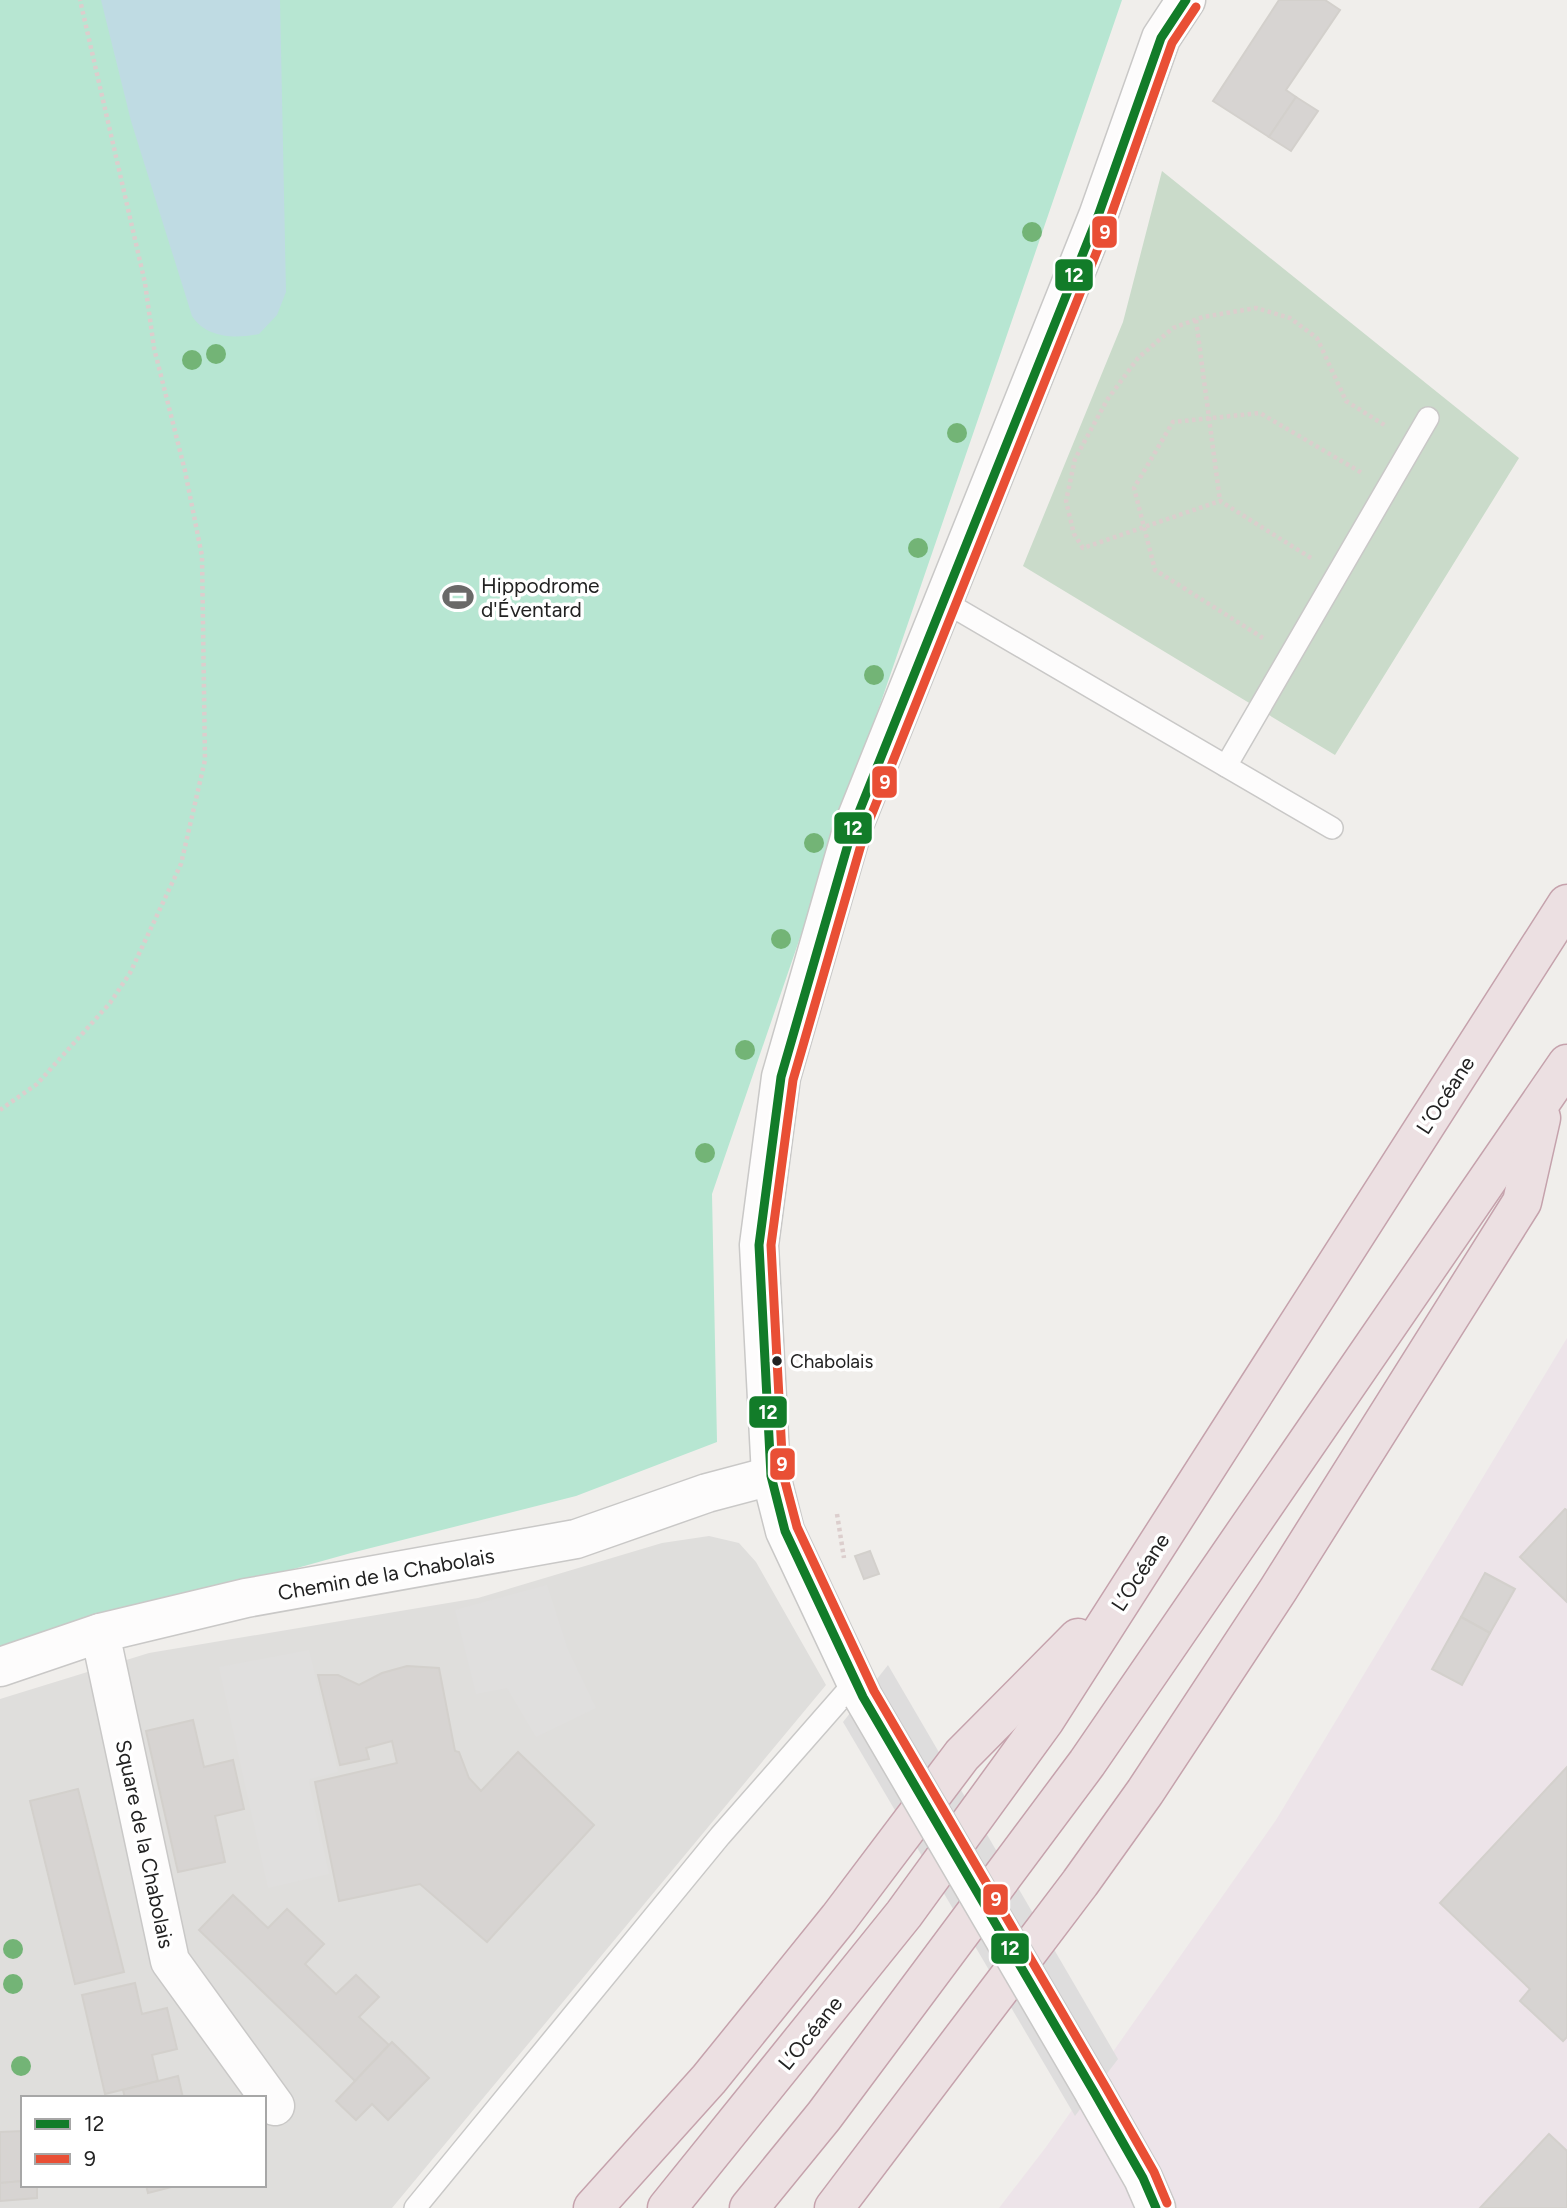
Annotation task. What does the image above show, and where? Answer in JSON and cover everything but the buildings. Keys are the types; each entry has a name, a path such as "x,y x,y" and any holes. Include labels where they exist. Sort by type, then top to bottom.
{"highway":[{"name":"L’Océane","path":"667,2208 904,1914 1045,1720 1567,904"},
{"path":"749,2208 873,2052 1087,1763 1567,1064"},
{"path":"834,2208 1095,1863 1146,1792 1279,1590 1522,1202 1545,1099"},
{"path":"593,2208 718,2068 839,1918 962,1755 1132,1585"}],"street":[{"path":"1156,2208 1143,2178 1094,2092 859,1689 785,1531 771,1476 759,1245 781,1077 853,827 1098,216 1161,38 1186,0"},
{"name":"Chemin de la Chabolais","path":"0,1667 100,1633 246,1598 576,1539 707,1493 771,1476"},
{"name":"Square de la Chabolais","path":"100,1633 170,1961 275,2106"}],"lane":[{"path":"1226,766 1428,418"},
{"path":"945,602 1332,828"},
{"path":"415,2208 720,1836 859,1689"}],"path":[{"path":"0,1110 37,1084 110,1003 130,973 181,864 205,760 202,556 185,471 154,348 145,282 80,0"},
{"path":"1220,501 1083,548 1074,534 1066,501 1075,459 1107,400 1138,358 1173,328 1196,320 1256,308 1290,318 1317,338 1346,401 1413,444"},
{"path":"1196,320 1220,501"},
{"path":"1291,655 1155,570 1133,488 1174,422 1259,413 1387,488"},
{"path":"1220,501 1337,575"}],"shaded area":[{"path":"1567,1338 1567,2208 999,2208 1046,2147 1276,1820"},
{"path":"709,1536 739,1543 756,1562 826,1685 392,2208 0,2208 0,1699 149,1653 478,1598 662,1543"},
{"path":"547,1585 568,1650 596,1708 536,1737 507,1688 476,1694 455,1610"},
{"path":"309,1650 338,1772 310,1779 309,1783 329,1874 268,1888 219,1667"}],"green space":[{"name":"Hippodrome d'Éventard","path":"0,0 1122,0 712,1194 717,1442 576,1496 351,1553 0,1651"},
{"path":"1162,171 1519,458 1335,755 1023,566 1123,322"}],"water":[{"path":"101,0 280,0 286,292 277,315 259,334 231,336 213,333 192,316 131,121"}],"pier":[{"path":"888,1665 1118,2059 1075,2116 843,1722"}],"transit line":[{"name":"12","path":"1156,2208 1143,2178 1094,2092 863,1697 785,1531 771,1476 759,1245 781,1077 853,827 1098,216 1161,38 1186,0"},
{"name":"9","path":"1167,2203 1154,2172 1105,2086 874,1691 797,1527 783,1474 771,1245 793,1080 865,831 1109,221 1172,43 1196,7"}],"place":[{"name":"Hippodrome d'Éventard","path":"458,597"},
{"name":"Chabolais","path":"777,1361"}]}
